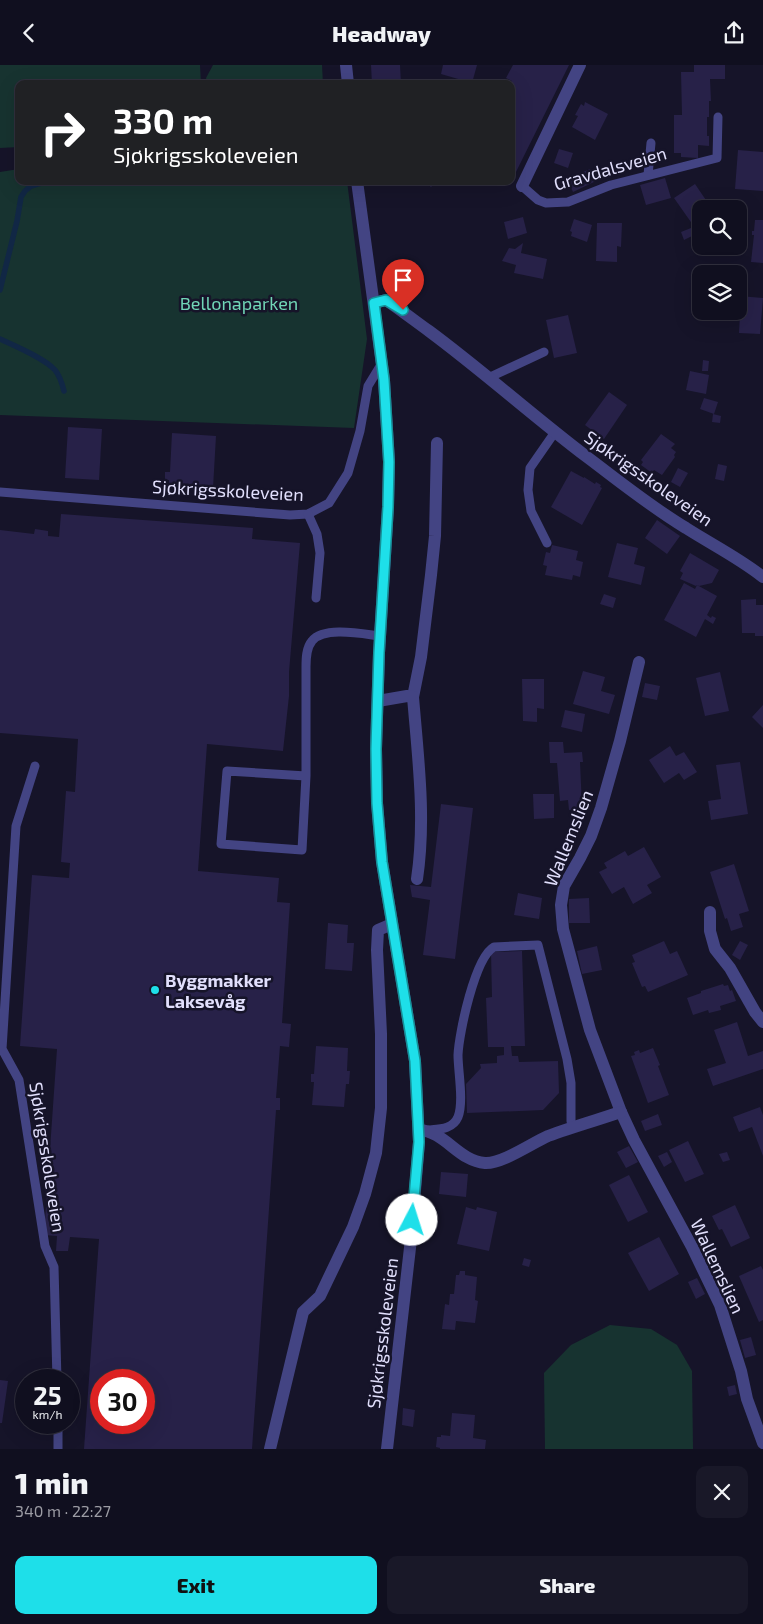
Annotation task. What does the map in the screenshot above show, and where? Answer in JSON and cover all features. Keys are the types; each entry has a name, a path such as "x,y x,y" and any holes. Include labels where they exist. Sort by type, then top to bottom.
{"street":[{"path":"346,65 348,80"},
{"name":"Gravdalsveien","path":"522,186 580,65"},
{"name":"Sjøkrigsskoleveien","path":"358,185 382,362 389,462 376,749 377,803 382,862 415,1061 424,1130 419,1142 411,1239 387,1449"},
{"name":"Sjøkrigsskoleveien","path":"374,303 386,300 403,310 650,505 763,577"},
{"path":"416,879 422,834 419,760 413,697 421,657 435,536 437,443"},
{"name":"Wallemslien","path":"640,663 601,808 591,836 564,886 561,905 563,929 590,1030 621,1112 634,1141 692,1247 720,1305 738,1362 747,1399 763,1443"},
{"path":"378,701 407,696 413,697"},
{"path":"710,912 710,931 715,949 730,968 754,1012 763,1022"},
{"path":"270,1449 303,1312 320,1296 353,1227 365,1194 376,1153 381,1108 378,930 392,924"},
{"path":"424,1130 469,1159 487,1163 501,1160 529,1145 621,1112"}],"lane":[{"name":"Gravdalsveien","path":"522,186 538,200 546,203 568,202 611,185 717,158 718,117"},
{"path":"648,175 651,143"},
{"path":"488,377 544,352"},
{"name":"Sjøkrigsskoleveien","path":"0,492 290,515 308,514 329,503 348,473 360,431 368,386 382,362"},
{"path":"547,543 531,511 528,490 530,468 555,432 550,427"},
{"path":"308,514 317,534 320,553 316,598"},
{"path":"306,776 227,771 221,844 302,851 306,776 307,652 312,641 320,634 333,632 380,636"},
{"name":"Sjøkrigsskoleveien","path":"35,766 16,826 2,1049 19,1080 45,1246 54,1267 57,1369"},
{"path":"424,1130 442,1129 452,1126 458,1116 460,1095 458,1054 461,1029 480,964 488,950 494,947 538,945 567,1059 571,1083 571,1121 574,1128"},
{"path":"58,1434 58,1449"}],"green space":[{"path":"0,65 200,65 201,80 15,80 15,147 0,148"},
{"path":"213,65 322,65 323,80 206,80"},
{"name":"Bellonaparken","path":"15,170 15,185 348,185 367,339 354,428 0,415 0,172"},
{"path":"610,1325 651,1329 677,1345 692,1371 693,1449 545,1449 544,1373 571,1345"}],"building":[{"path":"371,65 400,65 401,80 372,80"},
{"path":"443,65 477,65 473,80 462,80 441,74"},
{"path":"513,65 569,65 515,174 515,80 506,78"},
{"path":"694,65 725,65 725,79 710,79 711,101 709,101 709,117 707,117 709,146 698,145 698,158 681,157 681,153 674,153 674,115 682,115 681,72 694,72"},
{"path":"585,102 608,114 595,140 572,127 578,116 575,115 581,104 584,106"},
{"path":"559,149 573,153 568,168 554,163"},
{"path":"738,150 763,152 763,191 735,189"},
{"path":"590,169 596,181 573,192 567,179"},
{"path":"665,178 671,198 646,205 640,185"},
{"path":"695,184 706,200 692,200 692,224 674,198"},
{"path":"523,217 527,233 508,239 504,222"},
{"path":"574,219 592,225 587,242 571,236 572,232 570,231"},
{"path":"755,220 763,220 763,263 751,262 754,235 752,235 752,231 754,231"},
{"path":"597,223 622,223 621,247 617,246 617,262 596,261"},
{"path":"691,228 692,236 684,240 681,232"},
{"path":"523,243 521,253 547,259 543,279 514,273 516,265 502,261 509,248 515,249"},
{"path":"747,297 763,298 760,334 739,333 740,320 747,320"},
{"path":"568,315 577,353 554,358 546,320"},
{"path":"703,360 709,361 708,371 702,371"},
{"path":"690,371 709,375 706,394 686,390"},
{"path":"609,392 627,405 604,439 585,425"},
{"path":"704,398 718,402 714,414 700,409"},
{"path":"713,414 721,416 720,423 712,422"},
{"path":"68,427 102,429 99,480 65,478"},
{"path":"172,433 216,436 213,488 169,485 169,480 165,480 165,472 170,472"},
{"path":"661,434 675,444 671,448 676,452 675,457 662,475 654,470 652,473 641,465 643,462 641,460"},
{"path":"718,464 727,466 724,481 715,479"},
{"path":"678,468 688,473 680,487 671,482"},
{"path":"571,471 595,484 596,482 602,488 582,525 551,507"},
{"path":"61,514 253,528 252,539 300,543 283,751 207,744 198,871 279,878 277,902 290,903 282,1023 291,1024 289,1047 280,1046 276,1098 280,1098 280,1110 276,1110 252,1449 84,1449 99,1239 70,1237 68,1251 56,1251 57,1236 44,1235 57,1049 20,1046 32,875 69,878 70,863 61,862 66,791 75,792 78,739 0,733 0,530 34,534 35,529 48,531 48,536 59,537"},
{"path":"657,520 680,536 667,554 645,538"},
{"path":"617,543 638,548 634,564 645,567 641,585 608,577"},
{"path":"552,545 578,551 576,560 583,562 580,577 573,575 572,580 545,575 547,566 543,565 546,552 550,553"},
{"path":"690,553 719,570 712,583 696,586 680,579 683,573 680,571"},
{"path":"684,583 695,589 697,585 717,596 707,615 711,618 712,616 716,618 713,624 705,619 696,637 664,620"},
{"path":"604,594 616,598 613,608 600,604"},
{"path":"756,599 756,605 763,605 763,636 755,636 755,633 742,633 741,600"},
{"path":"583,671 605,677 601,691 615,695 609,714 573,704"},
{"path":"720,672 729,711 705,716 696,678"},
{"path":"522,679 544,679 544,709 537,708 537,722 523,721"},
{"path":"645,683 660,686 657,700 642,697"},
{"path":"763,705 763,728 752,717"},
{"path":"565,710 585,714 582,732 561,727"},
{"path":"549,742 563,742 564,753 582,752 583,762 580,762 582,807 580,809 569,810 568,800 560,801 557,763 550,763"},
{"path":"670,746 676,756 684,752 697,772 684,780 679,773 664,783 649,760"},
{"path":"740,762 748,814 711,820 708,801 721,799 716,765"},
{"path":"533,794 554,794 554,818 534,819"},
{"path":"441,804 473,808 455,959 423,955 430,900 412,897 410,885 431,887"},
{"path":"644,847 661,877 647,885 652,893 633,904 624,887 612,894 599,872 607,868 604,863 625,851 628,856"},
{"path":"734,864 749,911 739,914 743,927 731,931 727,918 725,919 710,872"},
{"path":"518,893 542,898 539,919 514,915"},
{"path":"589,898 590,923 569,923 569,899"},
{"path":"328,923 348,925 347,943 354,943 352,971 325,969"},
{"path":"664,941 670,954 677,951 688,975 648,992 645,986 642,987 632,963 635,962 632,955"},
{"path":"740,941 748,945 740,960 732,955"},
{"path":"597,946 602,970 582,974 577,951"},
{"path":"522,951 525,1046 511,1046 512,1056 518,1056 519,1062 558,1061 559,1093 543,1110 467,1113 466,1084 481,1068 480,1064 497,1063 497,1056 504,1055 504,1047 488,1047 486,998 492,997 491,952"},
{"path":"723,984 724,986 728,985 730,991 732,990 736,1001 720,1006 721,1010 709,1013 708,1010 693,1015 687,998"},
{"path":"737,1022 748,1056 763,1051 763,1069 713,1086 707,1069 726,1063 714,1030"},
{"path":"316,1046 348,1048 347,1071 350,1071 349,1084 346,1084 344,1107 312,1105 314,1082 311,1082 311,1074 314,1074"},
{"path":"653,1048 669,1095 648,1103 631,1056 635,1055 634,1052 639,1050 640,1053"},
{"path":"760,1107 763,1115 763,1156 752,1127 739,1132 733,1117"},
{"path":"658,1114 662,1125 645,1131 641,1121"},
{"path":"688,1141 704,1174 685,1182 669,1150"},
{"path":"629,1146 638,1162 626,1168 617,1152"},
{"path":"667,1152 672,1162 664,1167 658,1156"},
{"path":"727,1152 730,1160 723,1162 719,1154"},
{"path":"441,1172 468,1174 466,1197 439,1194"},
{"path":"629,1175 648,1212 628,1222 609,1185"},
{"path":"735,1205 750,1238 731,1247 722,1229 719,1230 712,1216"},
{"path":"466,1207 476,1210 477,1207 497,1212 489,1251 457,1244"},
{"path":"706,1234 716,1253 707,1257 697,1238"},
{"path":"659,1237 679,1274 649,1291 628,1253"},
{"path":"524,1258 531,1260 529,1267 522,1265"},
{"path":"761,1266 763,1270 763,1320 759,1322 739,1276"},
{"path":"460,1271 465,1271 465,1275 477,1277 475,1300 478,1301 475,1323 456,1321 455,1330 442,1329 445,1304 449,1305 450,1294 454,1294 456,1275 459,1275"},
{"path":"697,1278 705,1294 696,1299 688,1282"},
{"path":"751,1337 756,1355 745,1358 740,1340"},
{"path":"0,1380 8,1381 2,1423 0,1423"},
{"path":"735,1385 737,1394 729,1396 727,1387"},
{"path":"403,1408 415,1410 413,1427 402,1425"},
{"path":"452,1413 475,1415 473,1438 486,1440 485,1449 440,1449 436,1447 437,1437 441,1437 441,1435 450,1436"}],"waterway":[{"path":"0,290 21,197 25,191 34,185"},
{"path":"0,339 44,361 55,370 62,382 64,391"}],"place":[{"name":"Byggmakker Laksevåg","path":"155,990"}],"route":[{"path":"403,310 386,300 374,303 384,380 389,462 376,749 377,803 382,862 415,1061 419,1142 412,1220"}]}
